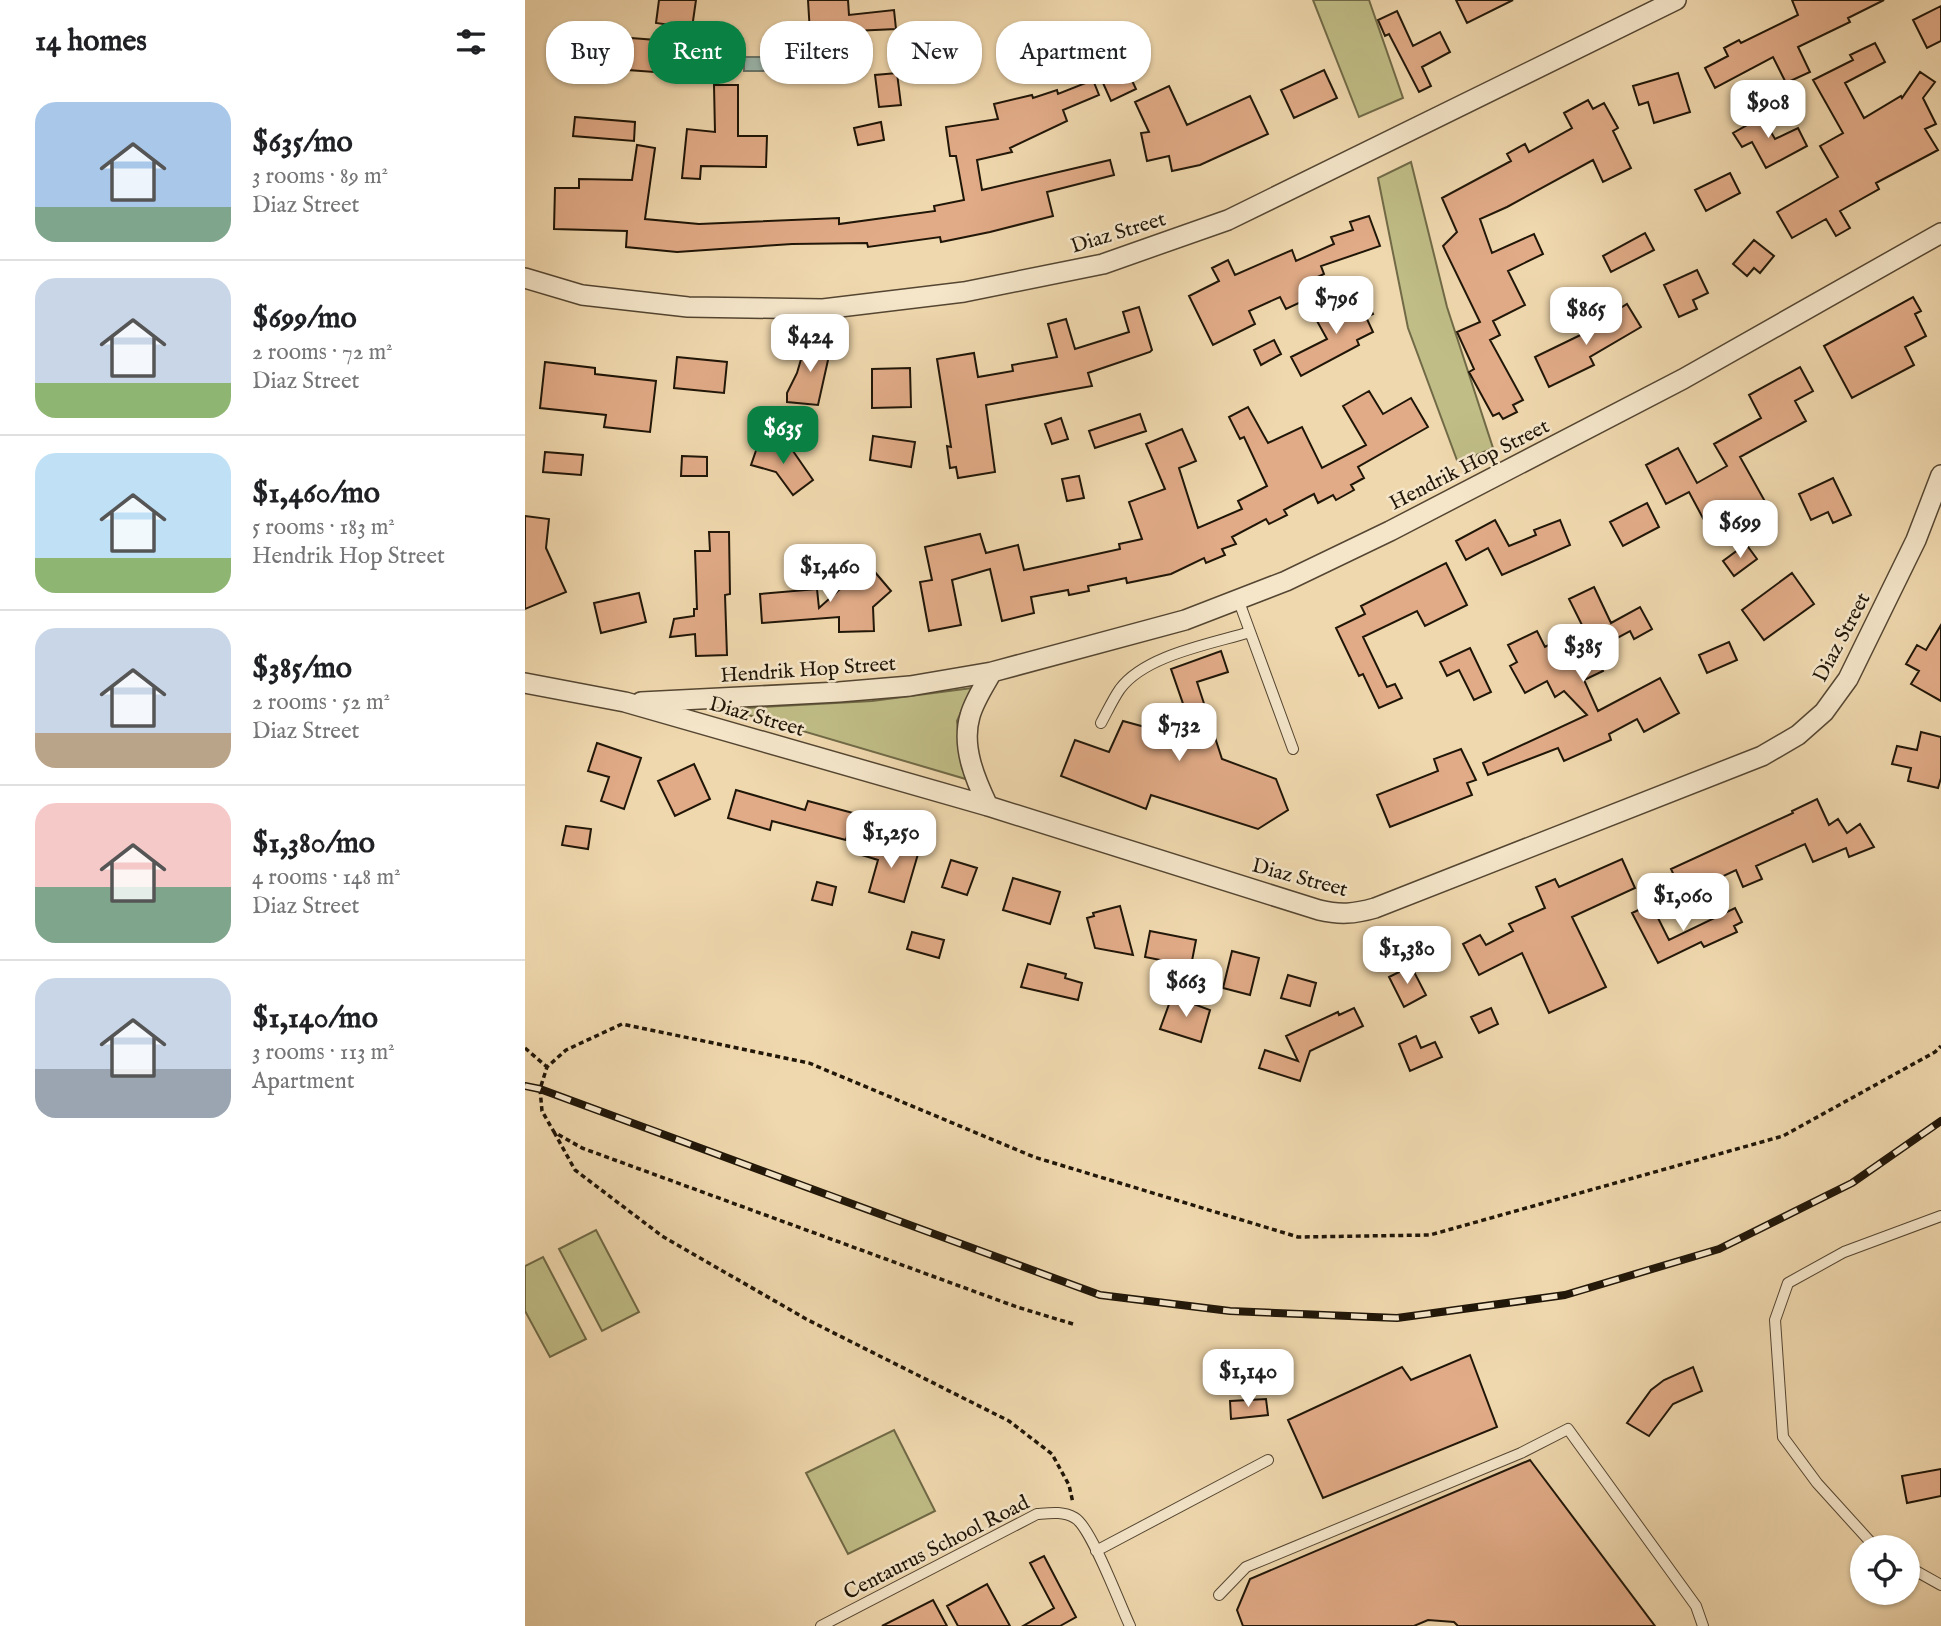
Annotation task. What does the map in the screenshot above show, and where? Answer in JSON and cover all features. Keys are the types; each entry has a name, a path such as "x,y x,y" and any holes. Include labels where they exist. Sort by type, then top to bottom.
{"street":[{"name":"Diaz Street","path":"525,278 582,295 688,307 823,309 964,292 1103,264 1228,220 1676,0"},
{"name":"Hendrik Hop Street","path":"625,702 839,692 910,685 992,672 1185,620 1286,581 1390,531 1683,379 1941,233"},
{"name":"Diaz Street","path":"525,683 625,702 988,806 1319,910 1337,915 1354,914 1762,756 1798,735 1824,712 1848,678 1916,540 1941,475"},
{"path":"988,806 975,777 968,751 969,718 992,672"}],"lane":[{"path":"1238,599 1293,749"},
{"path":"1101,723 1121,687 1161,659 1250,632"},
{"path":"1864,1535 1817,1483 1783,1437 1775,1320 1787,1283 1844,1252 1941,1216"},
{"path":"1219,1595 1246,1567 1521,1453 1568,1429 1696,1606 1703,1626"},
{"path":"1096,1551 1268,1460"},
{"name":"Centaurus School Road","path":"821,1626 1037,1514 1058,1512 1077,1519"},
{"path":"1077,1519 1096,1551 1130,1626"},
{"path":"1920,1573 1941,1585"}],"path":[{"path":"1077,1519 1069,1485 1052,1454 1009,1421 806,1319 661,1236 575,1170 542,1111 540,1089 547,1067 566,1051 622,1024 809,1063 1034,1157 1298,1237 1430,1235 1783,1136 1935,1052 1941,1046"},
{"path":"525,1048 547,1067"},
{"path":"554,1132 582,1148 1017,1307 1073,1324"}],"shaded area":[{"path":"1313,0 1369,0 1403,98 1359,117"},
{"path":"1411,162 1447,307 1493,448 1458,463 1408,328 1378,178"},
{"path":"972,688 957,721 962,768 969,780 728,709 872,701"},
{"path":"596,1230 639,1312 602,1331 559,1249"},
{"path":"543,1257 586,1339 550,1357 525,1311 525,1266"},
{"path":"894,1430 935,1511 848,1554 806,1473"}],"water":[{"path":"746,57 760,57 760,71 746,71"}],"building":[{"path":"659,0 696,0 693,21 656,21"},
{"path":"808,0 848,0 849,15 894,10 895,21 887,21 887,29 873,30 873,21 809,21"},
{"path":"1456,0 1513,0 1467,23"},
{"path":"1792,0 1884,0 1848,18 1850,22 1798,47 1810,72 1786,83 1773,57 1715,88 1705,68 1728,56 1724,48 1739,40 1741,43 1798,15"},
{"path":"1941,6 1941,41 1927,48 1913,20"},
{"path":"1397,11 1413,46 1440,32 1450,52 1422,67 1431,86 1419,92 1389,34 1385,36 1378,20"},
{"path":"634,38 648,39 648,72 634,70"},
{"path":"1875,43 1885,62 1845,83 1864,118 1901,96 1902,98 1920,72 1935,82 1923,98 1936,124 1925,129 1938,150 1876,183 1879,189 1840,211 1850,228 1836,236 1826,219 1792,238 1777,212 1838,177 1820,146 1843,133 1813,80 1853,60 1850,55"},
{"path":"1324,70 1337,98 1294,118 1281,90"},
{"path":"1678,73 1690,112 1654,123 1648,102 1639,105 1633,86"},
{"path":"887,74 887,84 898,84 901,105 879,107 875,75"},
{"path":"1083,84 1095,84 1099,95 1063,110 1067,121 1010,148 1012,152 977,160 982,190 1110,160 1114,175 1047,192 1053,216 941,242 940,237 868,247 867,243 792,244 677,252 626,247 627,231 554,229 555,188 579,188 579,179 632,180 637,145 655,148 645,219 699,224 839,218 839,224 935,211 934,206 964,200 956,156 950,156 946,127 998,119 994,104 1032,95 1033,98 1057,90 1058,94"},
{"path":"1103,84 1134,84 1136,89 1111,101"},
{"path":"714,85 738,85 738,136 767,136 766,167 701,166 700,179 682,178 687,129 715,132"},
{"path":"1169,86 1187,125 1250,96 1268,134 1200,165 1172,171 1169,156 1147,161 1141,133 1149,132 1135,102"},
{"path":"1588,100 1593,109 1604,103 1618,128 1613,131 1631,168 1603,182 1593,160 1480,219 1492,253 1534,234 1543,254 1508,271 1525,305 1493,321 1500,335 1490,340 1523,400 1513,405 1517,412 1503,419 1499,413 1493,416 1469,372 1474,369 1457,332 1480,322 1443,246 1457,232 1442,198 1511,161 1507,154 1525,144 1529,152 1572,128 1564,113"},
{"path":"1757,108 1775,139 1798,128 1807,146 1766,168 1752,142 1742,147 1733,133 1747,125 1742,116"},
{"path":"575,117 635,122 634,141 573,136"},
{"path":"881,122 884,140 858,145 854,128"},
{"path":"1730,173 1740,193 1706,211 1695,190"},
{"path":"1369,216 1380,246 1321,266 1324,274 1307,282 1314,296 1286,309 1280,297 1249,311 1255,324 1213,345 1189,296 1219,281 1212,268 1228,260 1235,275 1292,250 1296,261 1334,244 1331,237 1353,230 1350,222"},
{"path":"1645,233 1654,250 1611,272 1603,256"},
{"path":"1754,240 1774,256 1760,273 1754,268 1747,276 1733,264"},
{"path":"1697,270 1708,293 1693,300 1697,309 1679,317 1664,285"},
{"path":"1913,297 1921,311 1915,314 1926,336 1905,347 1914,365 1852,398 1824,346"},
{"path":"1365,298 1373,314 1366,317 1373,332 1357,340 1359,345 1301,376 1291,357 1327,339 1317,321"},
{"path":"1627,304 1641,327 1590,357 1594,365 1549,387 1535,357 1597,327 1595,324"},
{"path":"1139,307 1152,350 1150,352 1088,373 1092,386 986,405 995,472 958,478 956,467 950,468 947,446 951,447 937,359 974,353 978,377 1013,371 1012,365 1057,357 1048,324 1066,319 1075,349 1129,332 1123,312"},
{"path":"807,339 832,342 818,405 787,402 787,393 797,373"},
{"path":"1274,340 1281,354 1261,365 1254,350"},
{"path":"677,357 727,362 724,393 674,388"},
{"path":"545,362 595,368 595,374 656,381 650,432 604,427 606,415 540,408"},
{"path":"1800,367 1813,391 1795,401 1806,421 1740,457 1767,505 1752,513 1745,502 1705,522 1689,492 1666,504 1646,465 1678,448 1697,483 1727,466 1714,444 1761,418 1749,395"},
{"path":"910,368 911,407 872,408 872,369"},
{"path":"1369,391 1383,414 1411,398 1428,427 1358,467 1364,478 1351,485 1354,490 1336,500 1333,495 1318,503 1314,494 1284,510 1287,515 1269,524 1266,519 1232,537 1236,544 1222,549 1225,555 1206,563 1204,558 1171,574 1127,583 1126,578 1088,586 1089,591 1069,595 1068,590 1031,597 1034,613 1002,621 990,569 952,580 961,625 929,631 920,582 932,580 925,547 980,534 986,553 1018,545 1024,570 1120,549 1119,544 1142,539 1129,502 1165,489 1146,444 1182,429 1196,461 1179,468 1198,528 1242,509 1238,501 1267,486 1244,437 1240,439 1229,417 1248,407 1268,443 1302,427 1322,468 1366,445 1343,406"},
{"path":"1140,414 1146,431 1095,448 1089,431"},
{"path":"1061,418 1068,439 1052,444 1045,424"},
{"path":"873,436 915,442 911,467 870,460"},
{"path":"759,442 793,451 813,480 793,495 776,472 751,465"},
{"path":"545,452 583,455 581,475 543,472"},
{"path":"682,456 707,457 707,476 681,476"},
{"path":"1079,476 1084,498 1067,501 1062,479"},
{"path":"1833,478 1851,515 1833,523 1828,512 1811,520 1799,494"},
{"path":"1647,503 1659,527 1623,546 1610,522"},
{"path":"525,516 549,519 546,548 566,592 525,609"},
{"path":"1495,520 1509,546 1536,535 1534,530 1560,520 1570,545 1502,575 1488,548 1466,560 1456,541"},
{"path":"709,532 729,532 730,594 725,595 727,655 696,656 695,634 670,637 674,619 694,616 694,609 697,609 695,551 710,551"},
{"path":"1746,544 1757,559 1734,576 1723,561"},
{"path":"1446,563 1467,605 1425,626 1417,611 1363,637 1387,687 1395,684 1402,698 1379,708 1363,674 1359,676 1336,628 1365,614 1361,606"},
{"path":"868,564 891,591 873,607 874,631 839,632 839,617 762,623 760,594 817,589 819,608"},
{"path":"1792,573 1814,604 1764,640 1742,610"},
{"path":"1594,587 1611,623 1640,607 1652,629 1634,639 1630,631 1593,651 1603,671 1584,680 1598,711 1660,678 1679,713 1644,732 1637,719 1609,734 1611,740 1564,761 1558,748 1488,775 1483,763 1587,715 1564,691 1555,697 1547,681 1525,693 1510,666 1517,662 1508,645 1537,631 1545,647 1583,627 1569,599"},
{"path":"639,593 646,622 601,633 594,603"},
{"path":"1941,625 1941,701 1911,684 1919,671 1906,664 1917,645 1926,650"},
{"path":"1729,642 1737,660 1707,673 1699,655"},
{"path":"1470,648 1491,692 1474,700 1459,670 1447,676 1440,662"},
{"path":"1221,651 1228,672 1197,682 1222,759 1276,779 1288,810 1258,829 1151,795 1146,809 1061,776 1075,740 1109,752 1123,721 1196,741 1171,669"},
{"path":"1921,732 1941,737 1941,778 1938,788 1908,781 1911,768 1892,764 1897,746 1917,750"},
{"path":"597,743 641,758 624,809 601,801 609,777 588,771"},
{"path":"1461,749 1476,780 1467,783 1472,795 1390,827 1377,795 1438,771 1434,759"},
{"path":"694,764 710,799 675,816 658,781"},
{"path":"736,790 805,810 808,801 853,813 846,840 772,821 770,830 728,818"},
{"path":"1817,799 1829,825 1838,819 1847,833 1860,824 1874,847 1849,857 1846,848 1813,862 1805,844 1756,866 1762,879 1743,887 1736,870 1683,895 1671,869 1793,813 1792,811"},
{"path":"566,826 591,829 588,849 562,845"},
{"path":"867,839 918,854 904,902 869,892 878,860 862,855"},
{"path":"1622,859 1635,888 1572,917 1606,987 1549,1013 1522,953 1479,975 1463,944 1480,935 1486,945 1513,931 1509,924 1545,908 1536,887 1555,879 1559,887"},
{"path":"951,860 977,868 967,895 942,887"},
{"path":"1013,878 1060,892 1050,924 1003,910"},
{"path":"817,882 836,887 832,905 812,900"},
{"path":"1651,904 1669,940 1735,908 1742,922 1734,926 1737,932 1704,947 1701,942 1658,963 1632,913"},
{"path":"1120,906 1133,955 1095,948 1087,918 1094,916 1093,913"},
{"path":"1150,931 1196,940 1191,966 1145,957"},
{"path":"912,932 944,940 939,958 907,949"},
{"path":"1232,951 1259,958 1250,995 1223,988"},
{"path":"1028,964 1066,974 1065,978 1082,983 1078,1000 1021,987"},
{"path":"1411,966 1426,995 1404,1007 1389,977"},
{"path":"1288,975 1316,983 1310,1006 1281,998"},
{"path":"1172,996 1210,1010 1201,1042 1160,1029"},
{"path":"1354,1008 1363,1026 1310,1051 1300,1081 1259,1068 1265,1050 1298,1061 1286,1036 1338,1012 1339,1015"},
{"path":"1491,1008 1498,1024 1479,1033 1471,1017"},
{"path":"1416,1036 1421,1048 1435,1042 1442,1057 1410,1071 1399,1044"},
{"path":"1470,1355 1497,1427 1323,1498 1288,1420 1402,1367 1411,1380"},
{"path":"1693,1367 1702,1391 1673,1404 1649,1436 1627,1423 1651,1390 1664,1380"},
{"path":"1266,1399 1268,1415 1231,1419 1230,1401"},
{"path":"1530,1460 1655,1626 1458,1626 1454,1622 1428,1620 1414,1626 1243,1626 1237,1610 1250,1579"},
{"path":"1941,1469 1941,1496 1907,1503 1902,1476"},
{"path":"1044,1556 1076,1617 1060,1626 1023,1626 1054,1608 1030,1563"},
{"path":"987,1584 1010,1626 958,1626 947,1606"},
{"path":"933,1600 947,1626 882,1626"}],"railway":[{"path":"525,1086 540,1089 1100,1295 1230,1311 1397,1318 1565,1295 1719,1249 1852,1183 1941,1121"}]}
